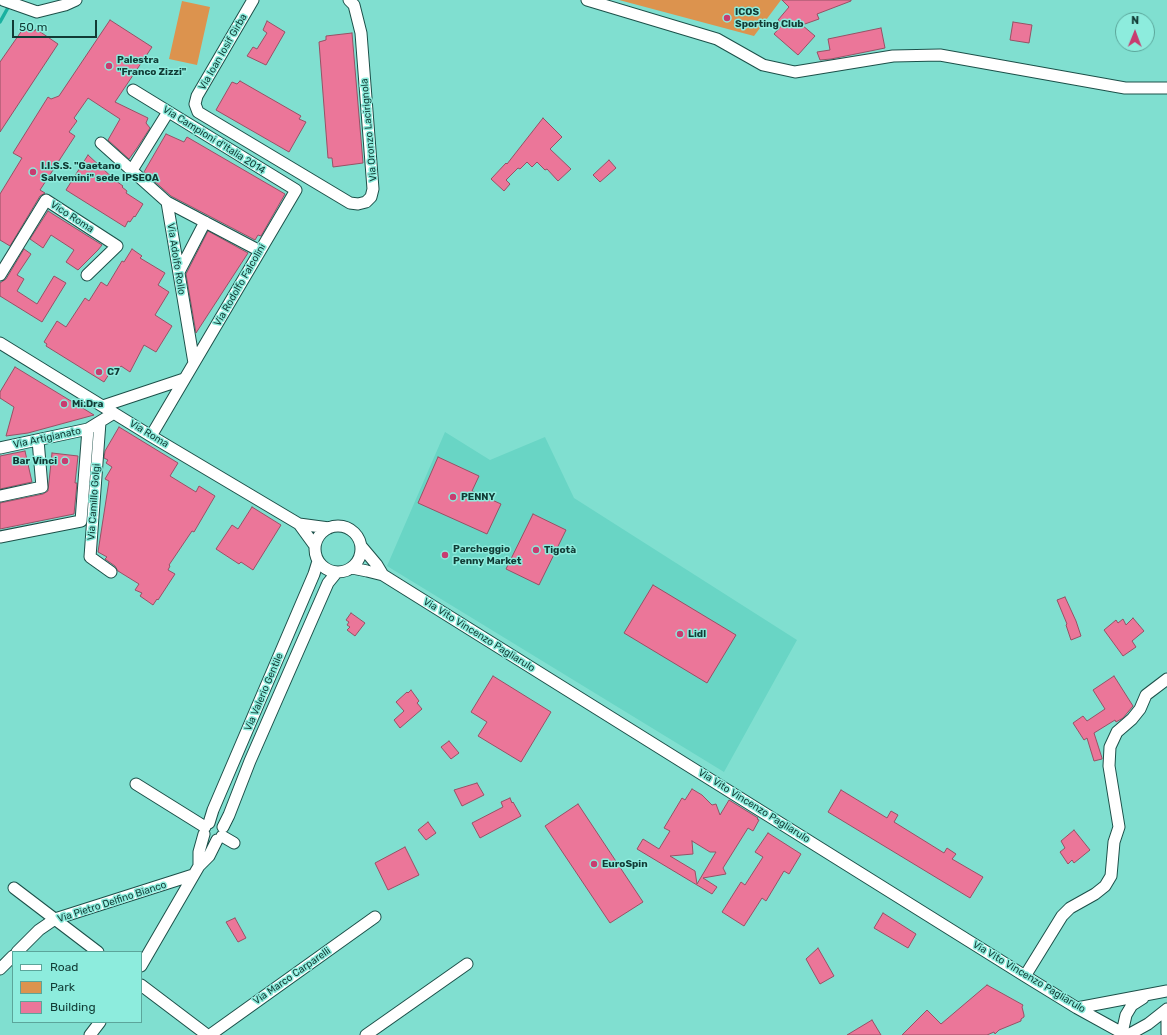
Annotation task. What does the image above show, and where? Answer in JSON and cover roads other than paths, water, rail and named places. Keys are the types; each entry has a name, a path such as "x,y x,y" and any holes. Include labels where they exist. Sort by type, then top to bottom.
{"street":[{"path":"3,0 37,12 66,5 76,0"},
{"name":"Via Ioan Iosif Girba","path":"195,104 197,96 253,0"},
{"name":"Via Oronzo Lacirignola","path":"195,104 198,112 350,203 358,204 366,202 371,197 373,189 361,33 354,5 349,0"},
{"path":"588,0 717,39 763,65 795,72 893,56 940,56 1125,88 1167,88"},
{"name":"Via Campioni d'Italia 2014","path":"133,90 296,190"},
{"path":"132,170 168,112"},
{"path":"101,143 167,202 260,251"},
{"name":"Via Rodolfo Falcolini","path":"151,436 296,190"},
{"name":"Vico Roma","path":"0,275 46,200 117,246 86,275"},
{"name":"Via Adolfo Rollo","path":"167,202 194,363"},
{"path":"178,272 205,222"},
{"name":"Via Roma","path":"0,343 151,436 299,524 329,528"},
{"path":"103,406 184,379"},
{"name":"Via Artigianato","path":"0,448 88,429 114,413"},
{"name":"Via Camillo Golgi","path":"100,422 90,556 111,572"},
{"path":"0,537 81,521 88,429"},
{"path":"0,496 42,488 38,440"},
{"name":"Via Roma","path":"299,524 315,546"},
{"path":"340,526 344,526 357,535 361,546 360,556 357,563 352,568 345,571 338,572 326,569 318,561 315,554 317,538 322,532 329,528 340,526"},
{"name":"Via Vito Vincenzo Pagliarulo","path":"361,546 377,565 383,575"},
{"name":"Via Valerio Gentile","path":"196,870 199,852 213,810 314,574 318,561"},
{"name":"Via Vito Vincenzo Pagliarulo","path":"352,568 383,575 1025,976 1077,1008 1126,1034"},
{"name":"Via Valerio Gentile","path":"142,964 196,870 209,856 221,834 250,761 328,583 338,572"},
{"path":"1025,976 1062,916 1070,908 1095,894 1105,886 1111,876 1114,842 1119,827 1109,766 1110,747 1117,732 1132,719 1140,709 1146,695 1167,679"},
{"path":"136,784 206,828 208,839 214,841 221,834 221,824 215,821 206,828"},
{"path":"221,834 234,843"},
{"name":"Via Pietro Delfino Bianco","path":"18,951 39,930 55,919 196,870"},
{"path":"14,888 97,951"},
{"name":"Via Marco Carparelli","path":"209,1035 375,917"},
{"path":"0,969 12,957"},
{"path":"366,1035 467,964"},
{"path":"142,986 209,1035"},
{"path":"1077,1008 1167,991"},
{"path":"1149,995 1132,1005 1126,1015 1126,1034 1148,1024 1167,1009"},
{"path":"1167,1014 1167,1033"},
{"path":"90,1035 99,1023"}],"waterway":[{"path":"0,22 10,4"}],"place":[{"name":"ICOS Sporting Club","path":"727,18"},
{"name":"Palestra \"Franco Zizzi\"","path":"109,66"},
{"name":"I.I.S.S. \"Gaetano Salvemini\" sede IPSEOA","path":"33,172"},
{"name":"C7","path":"99,372"},
{"name":"Mi.Dra","path":"64,404"},
{"name":"Bar Vinci","path":"65,461"},
{"name":"PENNY","path":"453,497"},
{"name":"Tigotà","path":"536,550"},
{"name":"Parcheggio Penny Market","path":"445,555"},
{"name":"Lidl","path":"680,634"},
{"name":"EuroSpin","path":"594,864"}]}
